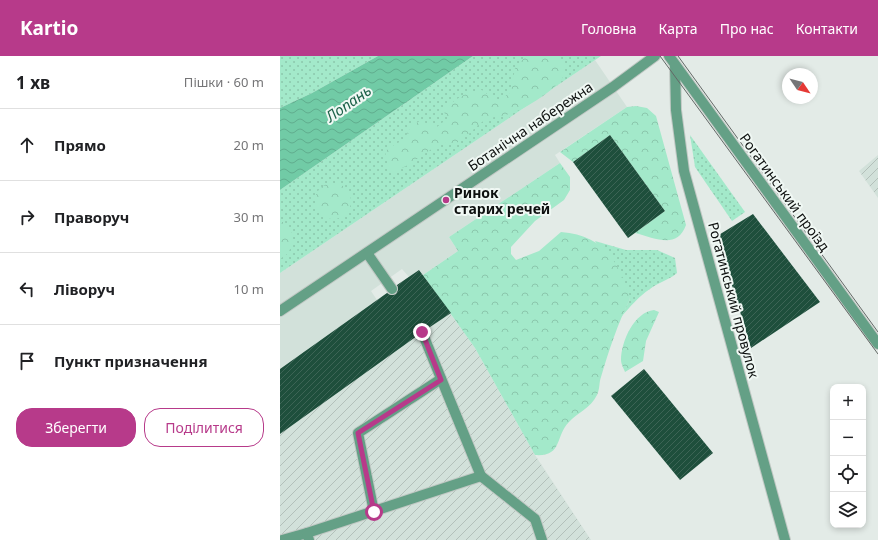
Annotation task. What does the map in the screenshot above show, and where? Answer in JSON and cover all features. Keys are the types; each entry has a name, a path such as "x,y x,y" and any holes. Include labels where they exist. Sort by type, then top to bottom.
{"street":[{"name":"Ботанічна набережна","path":"280,312 613,87 655,56"},
{"name":"Рогатинський проїзд","path":"669,56 878,344"},
{"name":"Рогатинський провулок","path":"675,65 676,110 684,171 785,540"},
{"path":"367,253 392,289"},
{"path":"422,332 481,476 535,519 542,540"},
{"path":"374,512 358,433 441,380"},
{"path":"282,540 308,537 374,512 481,476"}],"shaded area":[{"name":"Ринок старих речей","path":"595,60 627,107 555,155 560,163 449,237 458,251 423,275 419,270 409,277 402,269 371,291 377,300 280,369 280,273"},
{"path":"878,155 878,198 859,171"},
{"path":"419,270 475,348 535,455 591,540 280,540 280,369"}],"green space":[{"path":"280,56 378,56 312,93 280,108"},
{"path":"473,56 601,56 280,273 280,190"},
{"path":"526,56 556,56 563,65 565,74 561,80 548,92 524,108 509,114 485,120 460,141 451,145 443,142 400,169 393,172 388,167 385,151 405,138 411,126 420,121 437,127 448,118 443,111 456,100 470,92 482,90 497,102 511,92 515,68"},
{"path":"636,106 647,108 656,116 686,225 682,233 677,238 671,240 658,239 635,233 665,211 610,135 573,162 560,152 627,107"},
{"path":"690,135 745,212 732,221 695,167"},
{"path":"560,163 570,177 570,190 564,200 535,221 511,247 511,254 516,260 539,251 561,232 576,234 588,238 607,252 614,262 626,285 630,299 614,337 600,379 598,393 594,400 569,422 554,449 550,453 535,455 475,348 423,275 458,251 449,237"},
{"path":"337,183 346,188 350,194 350,208 346,214 337,219 329,219 320,214 316,208 315,197 320,188 326,184"},
{"path":"280,222 283,222 291,230 294,243 287,254 280,259"},
{"path":"595,241 626,250 657,250 675,258 677,273 646,292 621,317 630,299"},
{"path":"654,310 659,312 646,341 643,361 625,372 621,360 623,345 626,337 640,316"}],"water":[{"name":"Лопань","path":"378,56 473,56 280,190 280,108 312,93"}],"building":[{"path":"610,135 665,211 628,238 573,162"},
{"path":"753,214 820,302 751,348 717,236"},
{"path":"419,270 451,313 427,329 423,326 419,326 416,331 417,336 280,434 280,369 387,293 392,295 396,294 398,289 397,285"},
{"path":"644,369 713,453 680,480 611,396"}],"tram line":[{"path":"660,56 878,354"},
{"path":"678,56 878,332"}],"place":[{"name":"Ринок старих речей","path":"446,200"}],"route":[{"path":"374,512 358,433 441,380 422,332"}]}
